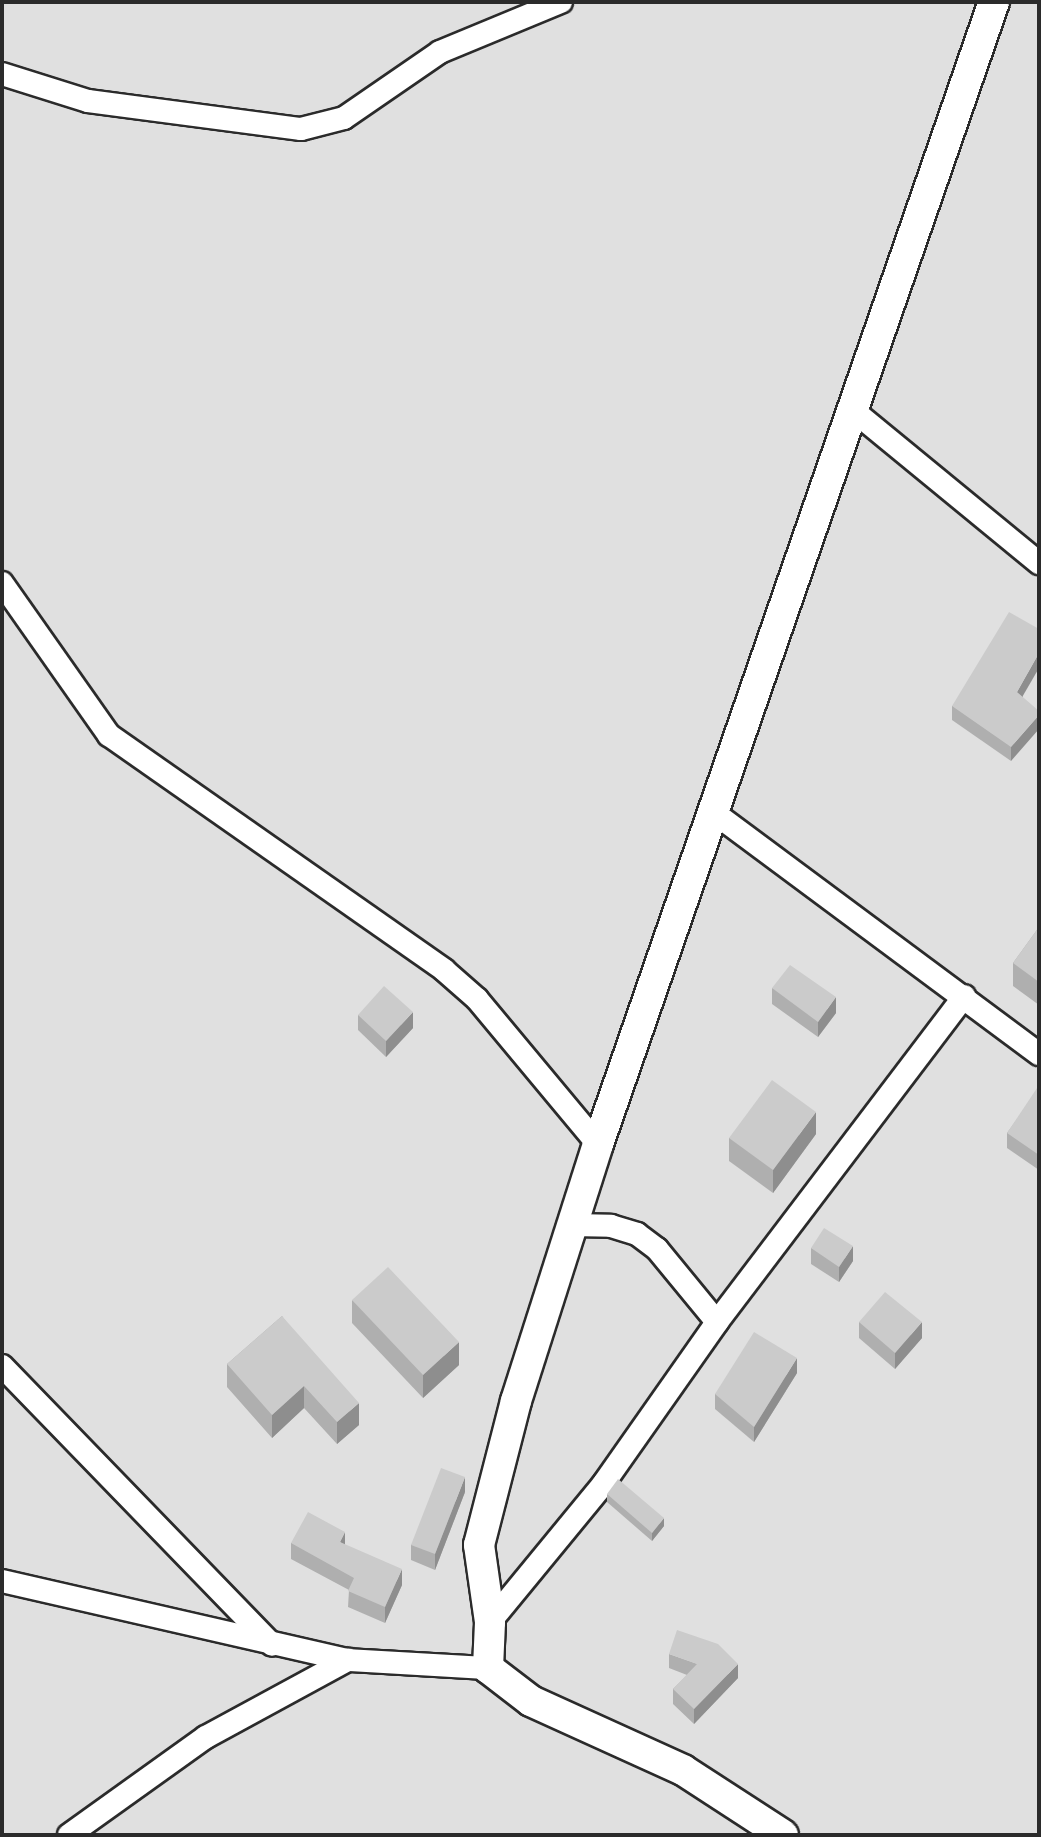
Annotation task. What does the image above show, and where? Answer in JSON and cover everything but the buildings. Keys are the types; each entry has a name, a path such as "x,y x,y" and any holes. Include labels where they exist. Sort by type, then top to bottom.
{"street":[{"path":"2,74 88,101 301,129 344,118 440,52 561,2"},
{"path":"488,1668 490,1622 479,1545 516,1401 598,1144 855,412 994,2"},
{"path":"855,412 1039,563"},
{"path":"2,583 109,735 444,970 477,999 598,1144"},
{"path":"713,812 1039,1054"},
{"path":"490,1622 604,1483 717,1322 964,996"},
{"path":"572,1225 611,1226 637,1234 657,1249 717,1322"},
{"path":"2,1366 273,1646"},
{"path":"2,1581 273,1646 348,1660 488,1668 531,1701 683,1770 783,1835"},
{"path":"69,1835 206,1737 348,1660"}],"shaded area":[{"path":"2,2 1039,2 1039,1835 2,1835"}]}
